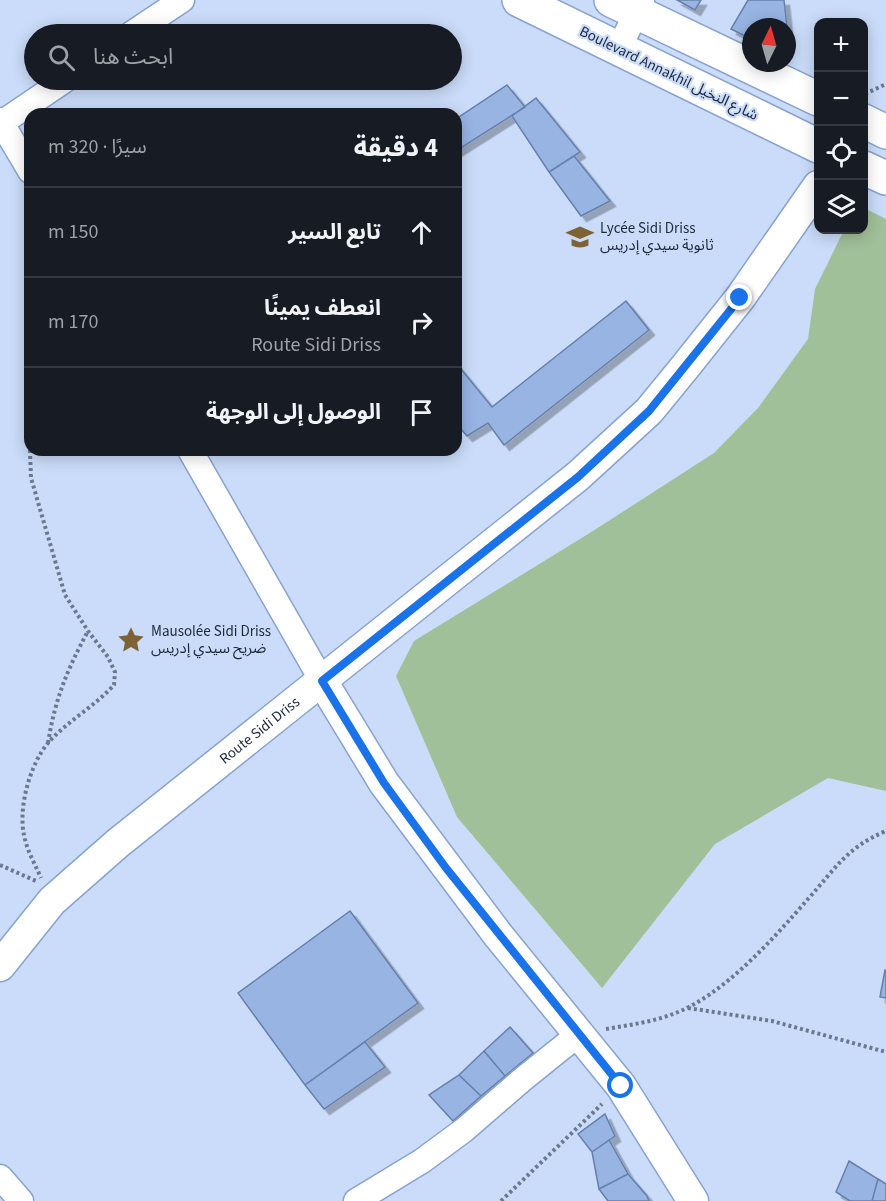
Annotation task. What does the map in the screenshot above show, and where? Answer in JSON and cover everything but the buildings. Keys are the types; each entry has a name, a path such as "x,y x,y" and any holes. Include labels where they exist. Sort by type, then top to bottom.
{"main road":[{"name":"Boulevard Annakhil شارع النخيل","path":"519,0 814,144"},
{"path":"630,4 814,96"},
{"path":"868,123 886,132"},
{"path":"868,170 886,178"}],"street":[{"path":"146,24 182,0"},
{"path":"619,49 630,4"},
{"path":"24,161 1,122 50,90"},
{"name":"Route Sidi Driss","path":"0,966 52,901 118,843 578,477 649,411 740,298 814,193"},
{"path":"193,456 322,681 384,783 498,935 621,1086 693,1201"},
{"path":"356,1201 422,1161 464,1130 579,1034"},
{"path":"0,1177 21,1201"}],"path":[{"path":"868,93 886,84"},
{"path":"0,866 45,886 28,852 23,833 30,773 48,743 114,685 115,672 112,664 65,595 31,478 30,456"},
{"path":"48,743 52,714 65,677 88,631"},
{"path":"579,1034 645,1022 674,1014 702,1000 777,934 845,855 867,839 886,831"},
{"path":"687,1008 772,1021 886,1052"},
{"path":"501,1201 621,1086"}],"green space":[{"path":"868,210 886,219 886,791 828,778 715,844 602,988 457,817 396,676 414,641 593,531 714,453 758,408 808,339 815,289 842,234 868,234"}],"place":[{"name":"Lycée Sidi Driss ثانوية سيدي إدريس","path":"580,237"},
{"name":"Mausolée Sidi Driss ضريح سيدي إدريس","path":"131,640"}],"route":[{"path":"621,1086 446,868 384,783 322,681 578,477 649,411 740,298"}]}
